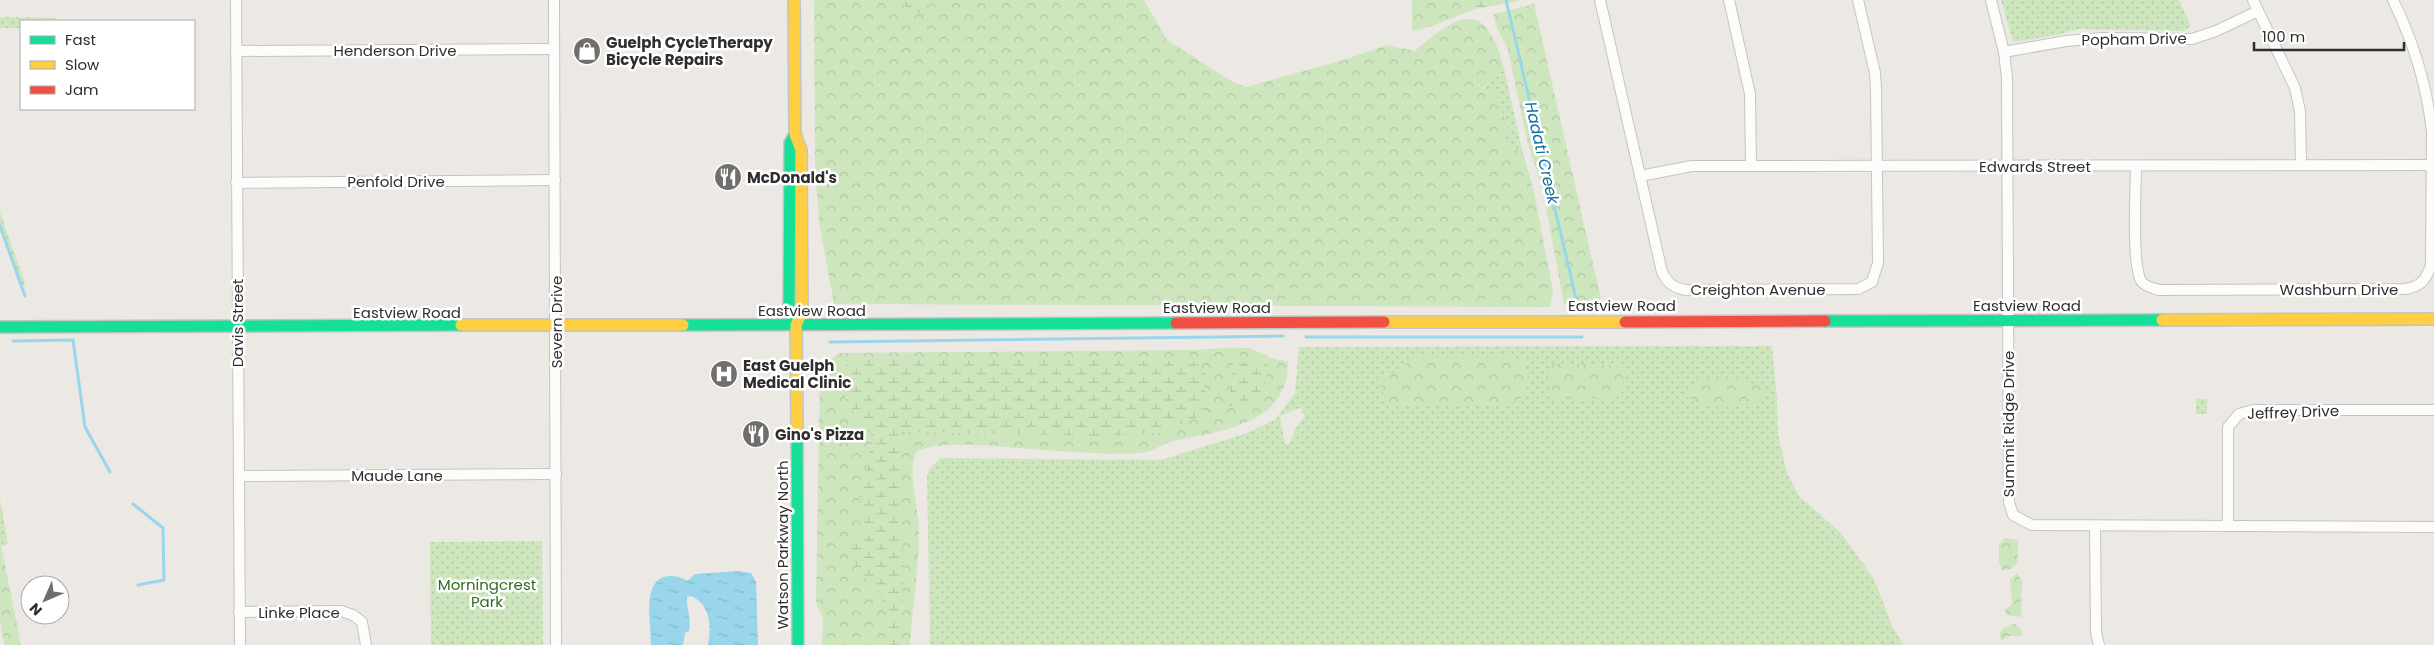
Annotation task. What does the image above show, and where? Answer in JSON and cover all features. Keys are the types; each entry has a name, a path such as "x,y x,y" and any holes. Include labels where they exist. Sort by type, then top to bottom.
{"street":[{"name":"Davis Street","path":"236,0 236,328 240,645"},
{"name":"Severn Drive","path":"554,0 556,645"},
{"name":"Watson Parkway North","path":"794,0 795,134 801,150 802,303 802,312 796,325 798,645"},
{"name":"Creighton Avenue","path":"1600,0 1662,272 1666,280 1674,288 1686,290 1858,289 1872,282 1876,274 1878,262 1876,165"},
{"path":"1729,0 1750,94 1751,166"},
{"path":"1858,0 1875,73 1876,165"},
{"name":"Summit Ridge Drive","path":"1992,0 2004,52 2008,166 2010,509 2012,515 2032,525 2434,527"},
{"path":"2253,0 2295,88 2301,118 2301,165"},
{"name":"Washburn Drive","path":"2136,166 2138,274 2142,282 2149,287 2159,290 2415,287 2427,276 2431,265 2430,113 2422,73 2407,29 2393,0"},
{"name":"Popham Drive","path":"2004,52 2066,41 2103,38 2192,39 2216,31 2258,11"},
{"name":"Henderson Drive","path":"236,51 554,49"},
{"name":"Edwards Street","path":"1640,176 1692,166 2431,165"},
{"name":"Penfold Drive","path":"236,183 555,180"},
{"name":"Eastview Road","path":"0,327 556,327 2434,319"},
{"name":"Jeffrey Drive","path":"2228,526 2228,427 2234,418 2244,411 2434,410"},
{"name":"Maude Lane","path":"239,476 556,474"},
{"path":"2095,526 2096,632 2100,645"},
{"name":"Linke Place","path":"239,612 347,612 362,622 366,645"}],"green space":[{"path":"814,0 1144,0 1167,40 1233,82 1246,87 1347,59 1386,45 1415,51 1445,27 1458,21 1470,19 1480,22 1489,31 1497,47 1504,69 1482,90 1495,89 1508,129 1501,136 1502,142 1523,153 1534,192 1553,291 1550,307 834,304 819,221 815,167"},
{"path":"894,0 932,0 927,18"},
{"path":"1412,0 1472,0 1475,9 1429,27 1412,31"},
{"path":"1472,0 1519,0 1519,1 1475,9"},
{"path":"2001,0 2179,0 2191,26 2184,31 2078,29 2057,35 2013,42"},
{"path":"1534,4 1601,299 1564,304 1543,191 1527,140 1508,50 1494,18 1494,14"},
{"path":"0,17 56,18 56,20 20,20 20,28 0,28"},
{"path":"1504,69 1523,153 1503,142 1482,91"},
{"path":"0,212 25,283 21,287 0,230"},
{"path":"1772,346 1778,434 1787,473 1799,496 1841,533 1874,579 1892,625 1903,645 930,645 927,475 931,467 940,458 1161,460 1168,458 1247,433 1276,419 1295,393 1299,347","holes":["1402,371 1512,403 1411,405 1392,403 1380,376","1300,408 1305,416 1296,428 1289,444 1285,444 1280,416"]},
{"path":"1250,348 1271,358 1288,362 1285,383 1277,400 1264,412 1230,428 1173,441 1141,453 1092,453 959,445 927,448 916,452 913,481 919,523 919,546 910,645 822,645 823,619 816,602 820,368 839,353 1194,350"},
{"path":"1410,357 1509,357 1524,361 1529,382 1524,396 1512,403 1430,406 1391,403 1385,398 1380,376 1402,371"},
{"path":"956,358 1196,362 1205,370 1205,414 1159,433 1100,436 902,432 900,482 904,563 901,645 891,645 888,611 875,585 859,573 851,548 865,529 859,497 873,438 829,378 853,360"},
{"path":"1255,361 1269,365 1266,381 1258,395 1245,404 1229,406 1233,363"},
{"path":"1552,364 1608,365 1630,370 1618,392 1610,398 1553,398 1546,376"},
{"path":"1701,381 1744,381 1765,386 1765,396 1753,407 1726,407 1699,403 1684,394"},
{"path":"2196,399 2207,399 2207,414 2196,414"},
{"path":"0,499 8,544 2,546 0,540"},
{"path":"2005,538 2018,540 2018,562 2011,569 2002,570 1999,562 1999,545"},
{"path":"0,540 21,645 4,645 0,619"},
{"name":"Morningcrest Park","path":"542,541 543,645 431,645 430,542"},
{"path":"2017,573 2022,581 2021,617 2006,615 2005,610 2012,604 2010,579"},
{"path":"2014,623 2020,628 2022,636 2010,636 2002,640 1999,635 2003,628"}],"water":[{"path":"739,571 751,573 756,582 758,645 708,645 710,630 706,610 702,604 691,596 687,597 690,627 689,631 685,633 683,645 651,645 649,615 651,593 654,585 660,579 674,576 687,581 695,574"}],"waterway":[{"name":"Hadati Creek","path":"1506,0 1578,307"},
{"path":"0,226 25,296"},
{"path":"830,342 1283,336"},
{"path":"1306,337 1582,337"},
{"path":"13,341 73,340 85,427 110,472"},
{"path":"133,504 163,528 164,580 138,585"}],"traffic: fast":[{"path":"795,134 790,143 789,312 796,325"},
{"path":"1825,321 2162,320"},
{"path":"683,325 1176,323"},
{"path":"0,327 461,325"},
{"path":"797,429 798,645"}],"traffic: slow":[{"path":"794,0 795,134 801,150 802,312 796,325 797,429"},
{"path":"2162,320 2434,319"},
{"path":"1384,322 1625,322"},
{"path":"461,325 683,325"}],"traffic: jam":[{"path":"1625,322 1825,321"},
{"path":"1176,323 1384,322"}],"place":[{"name":"Guelph CycleTherapy Bicycle Repairs","path":"587,51"},
{"name":"McDonald's","path":"728,177"},
{"name":"East Guelph Medical Clinic","path":"724,374"},
{"name":"Gino's Pizza","path":"756,434"}]}
